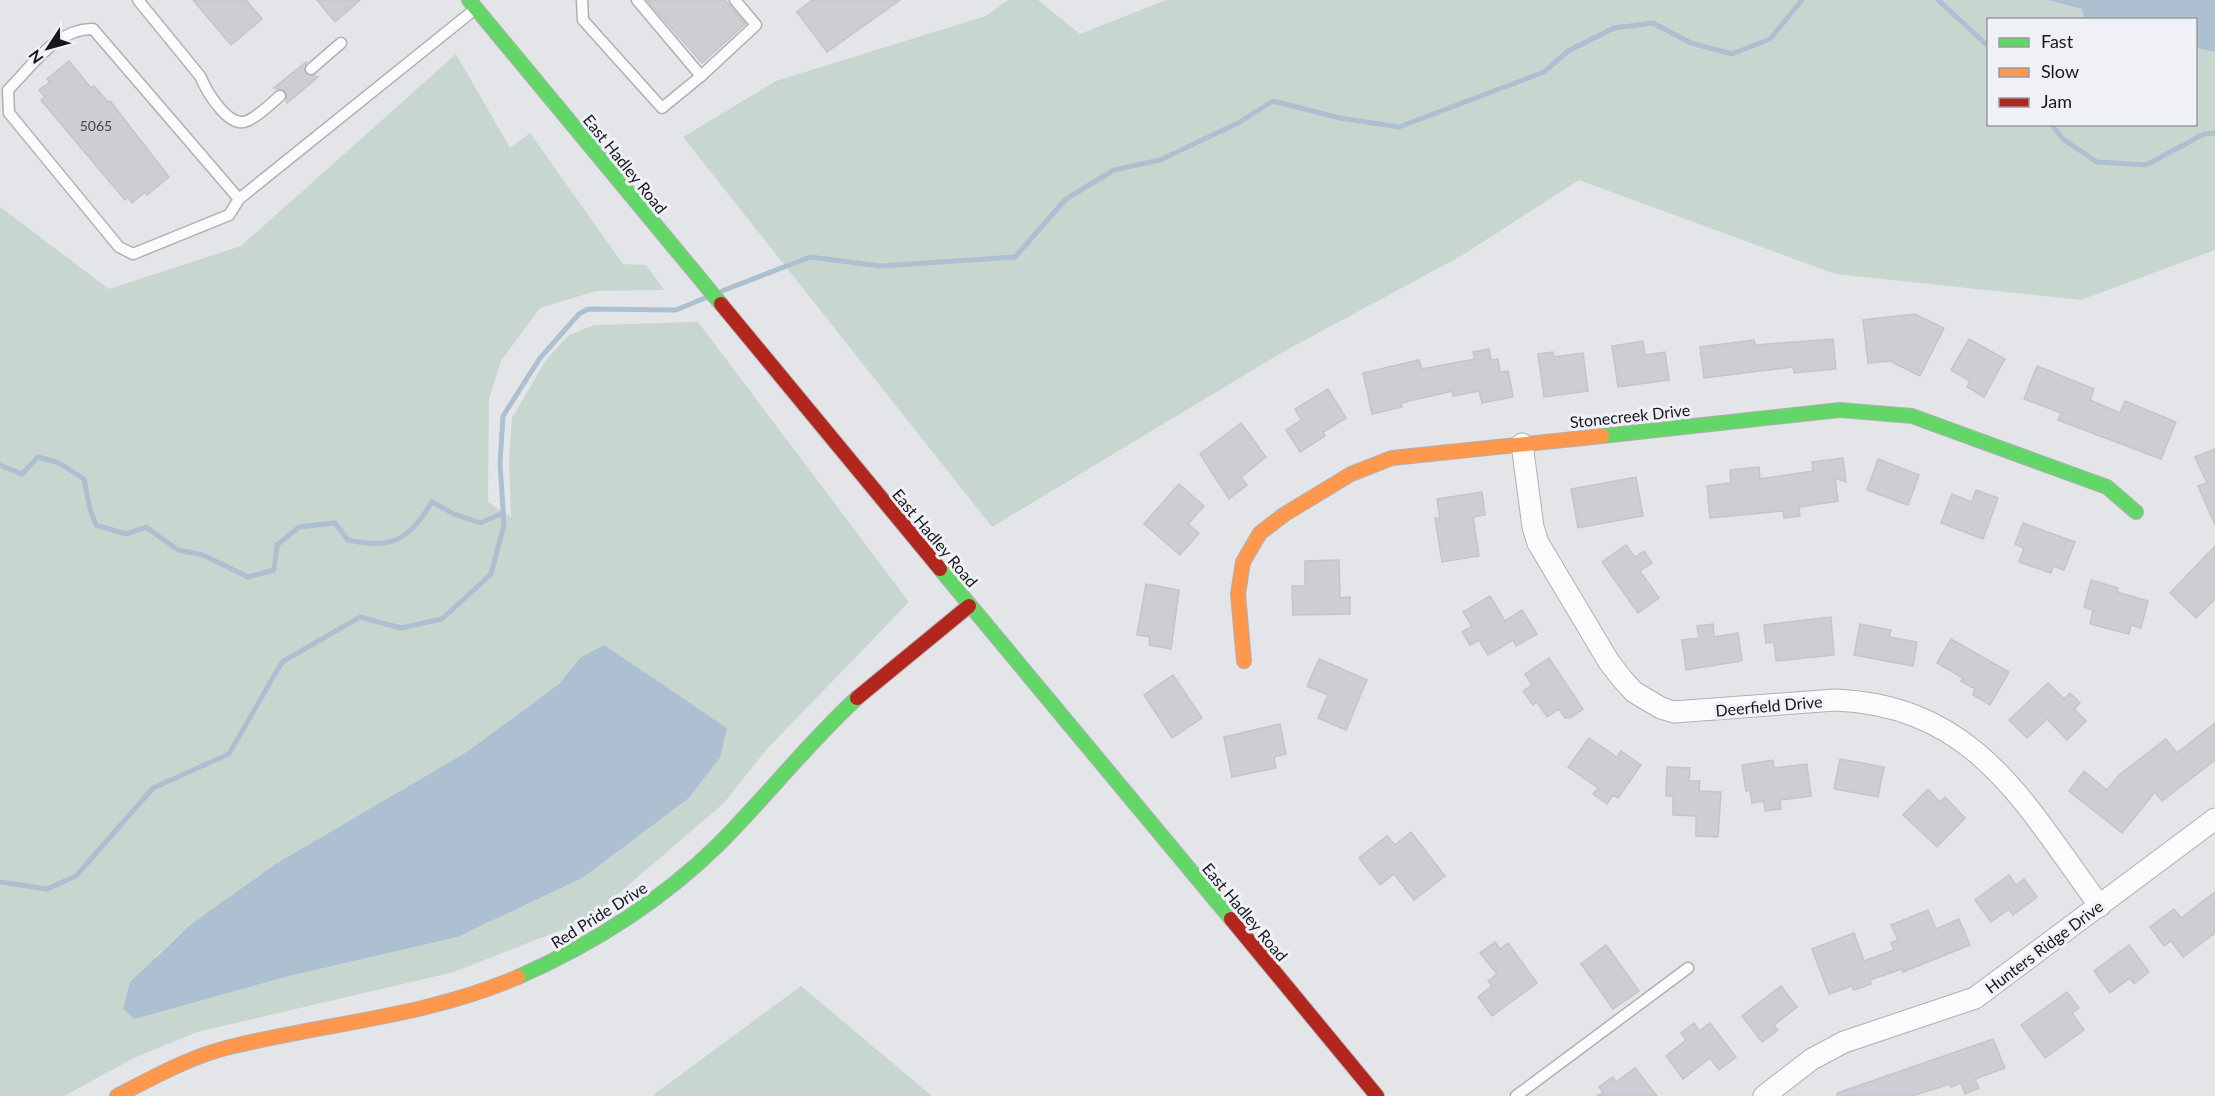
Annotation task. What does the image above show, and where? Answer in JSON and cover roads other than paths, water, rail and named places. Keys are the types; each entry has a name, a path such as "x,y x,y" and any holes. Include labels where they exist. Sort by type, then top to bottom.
{"street":[{"name":"East Hadley Road","path":"477,3 676,251 1377,1096"},
{"name":"Stonecreek Drive","path":"1244,661 1238,593 1239,575 1250,546 1271,523 1351,473 1378,462 1840,410 1897,413 2107,487 2136,512"},
{"name":"Deerfield Drive","path":"1522,444 1533,527 1538,543 1609,662 1634,692 1660,708 1674,712 1835,700 1860,701 1910,713 1936,724 1958,737 1992,764 2100,906"},
{"name":"Red Pride Drive","path":"117,1096 171,1069 232,1046 434,1006 502,984 562,958 667,891 735,828 827,726 867,689 969,606"},
{"name":"Hunters Ridge Drive","path":"1764,1096 1812,1059 1844,1042 1975,998 2215,819"}],"lane":[{"path":"138,0 200,76 206,90 230,119 237,122 248,121 280,96"},
{"path":"582,0 583,20 662,108 675,100 756,25 735,0"},
{"path":"637,0 701,76"},
{"path":"238,199 93,29 79,28 60,38 8,90 9,113 119,247 133,254 229,215 238,199 477,3"},
{"path":"311,69 341,43"},
{"path":"1516,1096 1688,968"}],"water":[{"path":"2047,0 2215,0 2215,52 2197,48 2197,18 2084,18 2082,9"},
{"path":"604,645 727,728 720,758 689,798 584,877 457,937 293,975 135,1019 123,1009 130,982 191,924 277,863 465,753 559,684 580,658"}],"waterway":[{"path":"722,291 810,257 881,266 1015,257 1066,199 1114,170 1160,160 1240,122 1273,101 1340,118 1399,127 1544,72 1568,51 1614,28 1653,23 1691,43 1732,54 1770,39 1802,0"},
{"path":"1938,0 1987,45"},
{"path":"2053,126 2063,139 2097,162 2146,165 2204,134 2215,133"},
{"path":"0,882 47,889 76,876 153,788 229,754 282,662 360,617 401,628 442,619 491,574 504,525 500,463 503,416 540,358 579,314 588,309 676,310 705,298"},
{"path":"0,465 22,474 38,457 59,463 84,479 96,525 126,534 146,527 178,550 203,555 248,577 274,570 277,545 299,527 335,523 348,540 376,544 398,539 407,533 424,515 432,502 454,514 480,523 503,513"}]}
